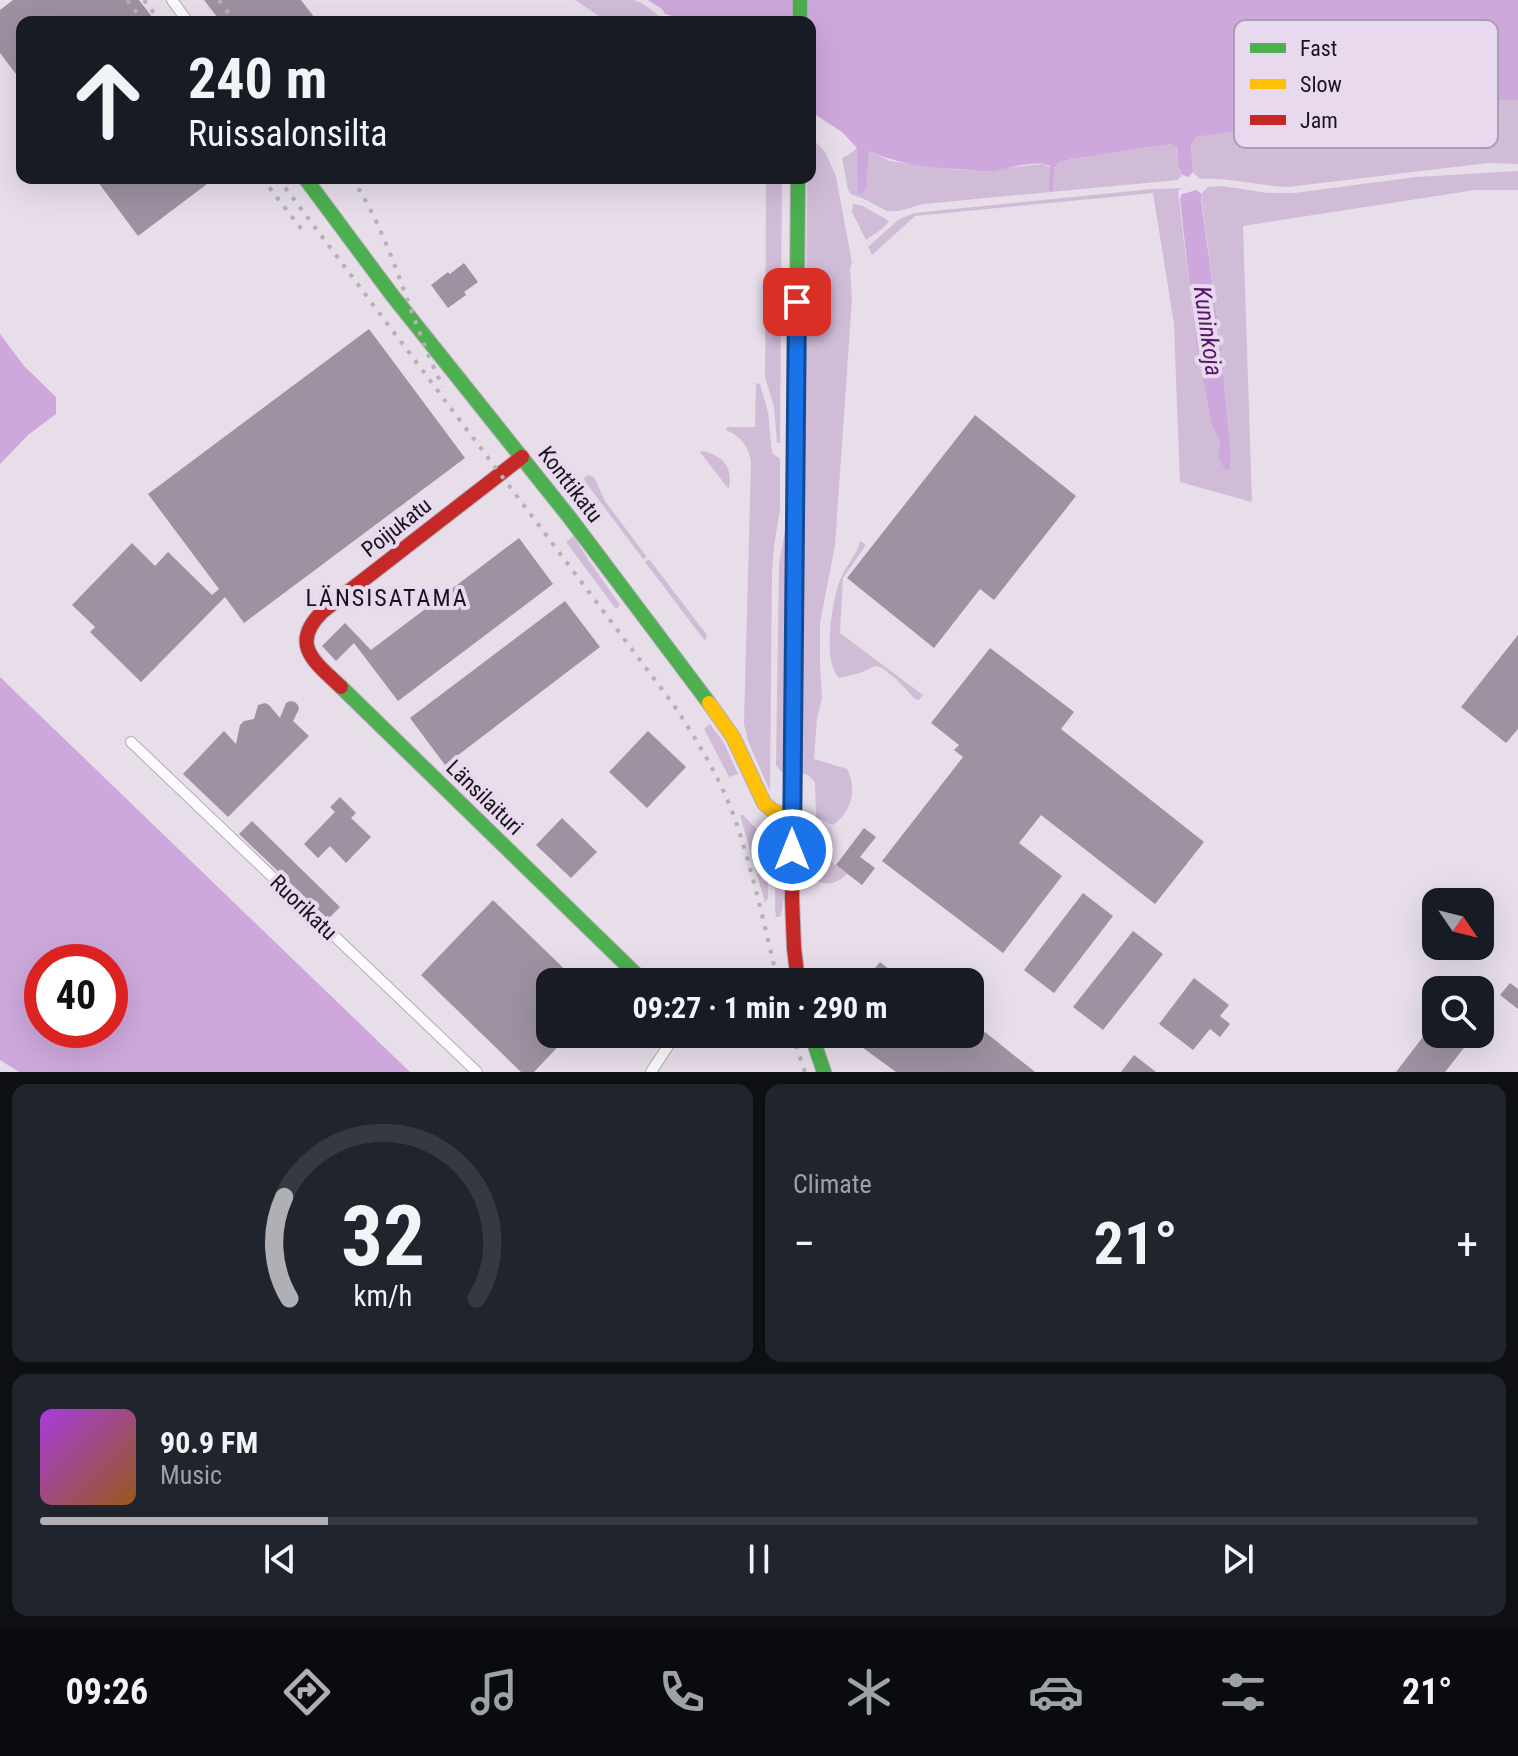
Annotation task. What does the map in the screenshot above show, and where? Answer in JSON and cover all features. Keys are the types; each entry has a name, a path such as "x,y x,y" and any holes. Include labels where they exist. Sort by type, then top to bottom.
{"street":[{"name":"Konttikatu","path":"309,184 392,295 570,518 717,713 733,737 764,803 793,819"},
{"path":"797,968 793,925 793,819 798,184"},
{"name":"Poijukatu","path":"305,637 310,625 322,612 522,457"},
{"name":"Länsilaituri","path":"305,637 308,651 315,662 630,968"},
{"name":"Ruorikatu","path":"131,742 477,1072"},
{"path":"651,1072 667,1048"},
{"path":"816,1048 824,1072"}],"shaded area":[{"path":"575,0 634,0 659,16 599,16"},
{"path":"1498,100 1518,100 1518,164 1488,163 1288,187 1200,179 1193,172 1191,145 1195,137 1234,131 1234,148 1498,148"},
{"path":"816,142 825,152 836,176 852,263 835,545 820,623 822,699 817,718 814,759 847,769 850,777 851,800 844,814 833,825 816,817 815,782 808,775 800,773 803,409 806,394 807,184 816,184"},
{"path":"1176,145 1182,175 1178,180 924,204 899,211 887,211 851,194 842,158 857,148 867,165 869,151 890,161 992,172 1043,164 1056,167 1059,162 1072,159"},
{"path":"1518,171 1518,190 1475,190 1243,226 1252,502 1180,482 1174,324 1153,193 915,216 872,255 868,247 898,220 914,213 1184,188 1178,190 1196,344 1212,427 1220,442 1218,458 1230,468 1221,348 1216,334 1217,318 1201,194 1208,187 1294,193 1416,177"},
{"path":"766,184 782,184 780,443 777,443 774,407 765,377"},
{"path":"853,204 863,206 889,221 866,240 852,212"},
{"path":"756,383 760,384 768,412 772,453 780,459 780,509 772,573 770,791 748,741 744,724 751,462 743,443 726,430 727,427 755,427"},
{"path":"700,452 715,455 724,463 729,474 729,488"},
{"path":"588,475 594,477 605,501 647,557 643,559 586,483 584,478"},
{"path":"789,508 786,772 781,772 776,765 779,564"},
{"path":"574,536 620,605 616,609 566,542"},
{"path":"860,541 866,545 843,578 840,633 923,695 919,700 882,668 875,666 839,678 834,670 830,631 834,602 840,580"},
{"path":"649,559 707,635 705,641 645,562"},
{"path":"710,724 724,743 738,774 729,777 704,729"},
{"path":"740,815 767,840 768,898 765,903"},
{"path":"776,837 784,855 786,875 779,917 776,917 775,908"},
{"path":"829,860 847,874 832,883 815,880"}],"water":[{"path":"648,0 1518,0 1518,100 1498,100 1498,20 1234,20 1234,131 1196,137 1191,145 1193,172 1188,177 1181,172 1176,146 1171,144 1072,159 1059,162 1056,167 1032,164 992,172 915,165 869,151 866,188 862,194 858,192 857,148 842,132 816,115 816,16 672,16"},
{"name":"Kuninkoja","path":"1197,190 1201,194 1217,318 1216,334 1221,348 1231,455 1230,468 1226,470 1218,458 1220,442 1212,427 1196,344 1180,199 1182,194"},
{"path":"0,334 24,366 56,397 56,414 28,435 0,464"},
{"path":"0,677 410,1072 19,1072 0,1060"}],"building":[{"path":"13,0 139,0 151,16 16,16 16,74 0,53 0,10"},
{"path":"204,0 301,0 313,16 216,16"},
{"path":"99,184 207,184 138,236"},
{"path":"464,263 478,282 448,308 431,285"},
{"path":"369,329 465,458 244,623 225,597 141,682 90,632 95,627 72,605 132,543 155,566 168,552 212,595 219,589 148,494"},
{"path":"975,415 1076,496 994,600 980,589 934,648 847,578"},
{"path":"519,538 553,584 398,701 354,643 336,661 322,646 345,623 371,650"},
{"path":"565,601 600,647 445,765 410,718"},
{"path":"1518,635 1518,729 1506,743 1461,707"},
{"path":"990,648 1074,712 1061,729 1204,842 1155,904 1041,815 1019,843 1062,876 1003,953 882,861 963,757 954,750 959,745 931,723"},
{"path":"295,702 299,709 293,721 309,736 228,817 183,774 224,731 236,744 240,725 254,719 258,705 269,705 280,718 286,703"},
{"path":"648,731 686,767 647,808 609,772"},
{"path":"340,797 356,813 351,818 371,837 346,863 330,846 318,858 304,844 335,812 330,807"},
{"path":"562,818 597,852 571,878 536,845"},
{"path":"252,821 340,907 328,919 239,834"},
{"path":"864,828 876,837 860,857 875,868 862,885 836,865"},
{"path":"1083,893 1113,916 1054,993 1024,970"},
{"path":"493,900 563,968 536,968 536,1048 557,1048 534,1072 521,1072 421,975"},
{"path":"1133,931 1163,954 1103,1030 1073,1007"},
{"path":"1194,978 1229,1005 1220,1016 1230,1024 1220,1037 1210,1029 1193,1050 1159,1024"},
{"path":"1510,983 1518,989 1518,1009 1500,995"},
{"path":"984,1033 1035,1072 896,1072 863,1048 984,1048"},
{"path":"1422,1038 1422,1048 1464,1048 1445,1072 1396,1072"},
{"path":"1134,1055 1156,1072 1121,1072"}],"waterway":[{"path":"1051,189 1052,167"}],"railway":[{"path":"127,0 139,16"},
{"path":"144,0 156,16"},
{"path":"219,0 231,16"},
{"path":"267,184 306,235"},
{"path":"283,184 691,731 735,819 775,968"},
{"path":"356,184 379,228 443,387"},
{"path":"797,1048 805,1072"}],"traffic: fast":[{"path":"800,0 800,16"},
{"path":"309,184 392,295 570,518 709,703"},
{"path":"795,542 798,184"},
{"path":"341,687 630,968"},
{"path":"816,1048 824,1072"}],"traffic: slow":[{"path":"709,703 733,737 764,803 793,819"}],"traffic: jam":[{"path":"341,687 309,652 307,634 312,624 322,612 522,457"},
{"path":"795,542 792,898 796,968"}],"district":[{"name":"LÄNSISATAMA","path":"387,598"}],"route":[{"path":"792,850 797,302"}]}
